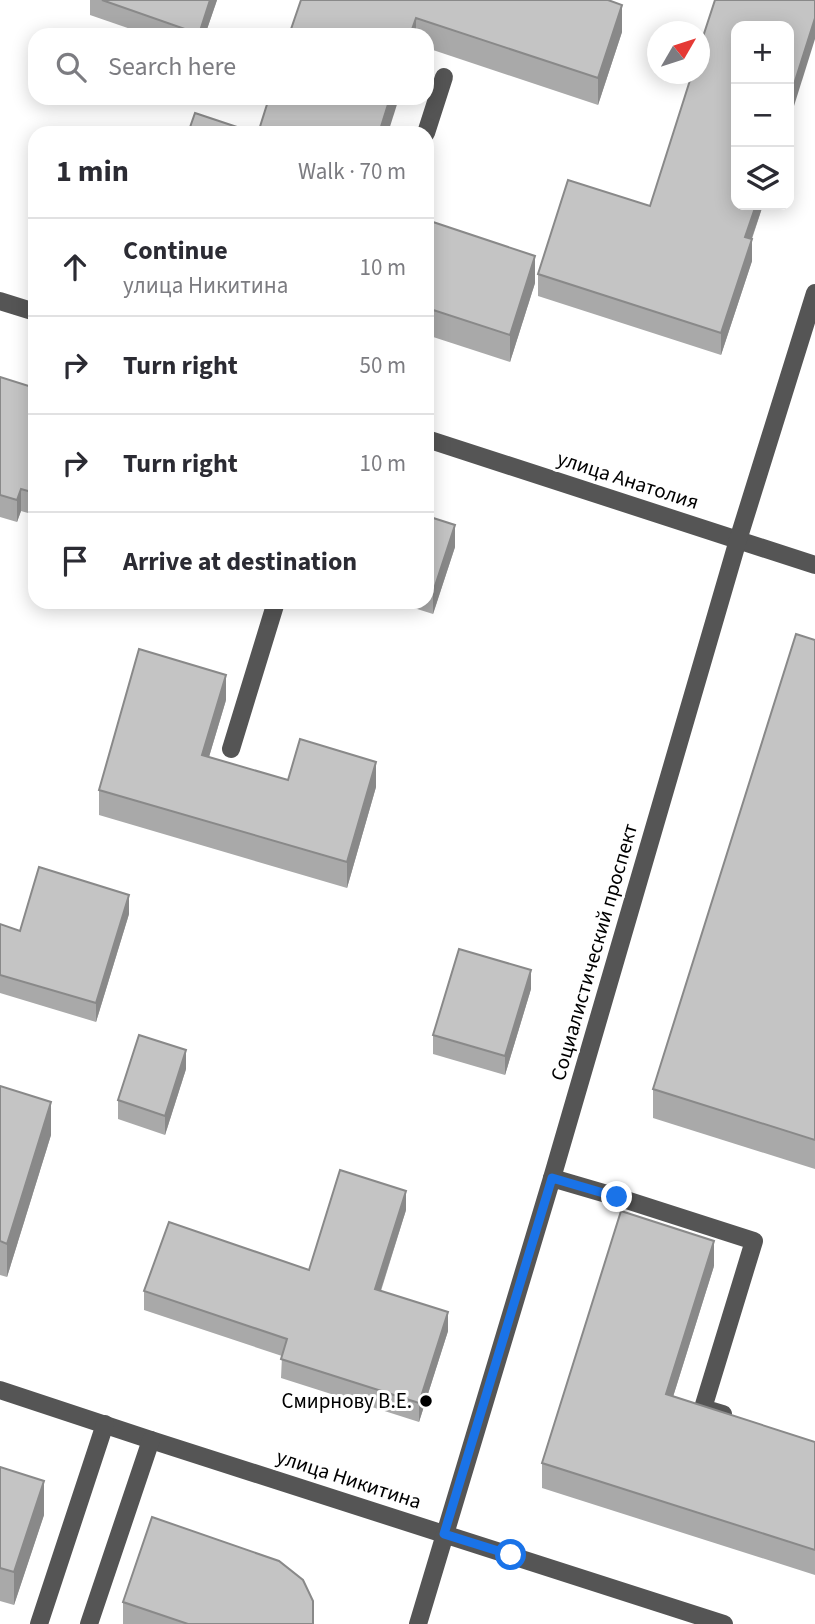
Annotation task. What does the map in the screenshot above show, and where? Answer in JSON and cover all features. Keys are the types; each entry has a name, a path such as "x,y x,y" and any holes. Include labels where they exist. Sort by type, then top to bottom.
{"street":[{"path":"428,126 444,77"},
{"name":"Социалистический проспект","path":"418,1624 552,1178 738,540 815,293"},
{"path":"0,301 28,311"},
{"name":"улица Анатолия","path":"434,441 815,565"},
{"path":"231,749 274,609"},
{"path":"552,1178 754,1241 704,1408 741,1420"},
{"name":"улица Никитина","path":"0,1390 724,1624"},
{"path":"38,1624 105,1424"},
{"path":"89,1624 151,1440"}],"building":[{"path":"102,0 210,0 201,28 182,28"},
{"path":"301,0 608,0 622,5 598,78 416,18 412,28 291,28"},
{"path":"715,0 815,0 815,18 794,84 794,21 731,21 731,210 754,210 745,237 752,239 721,333 538,274 568,180 650,206 689,84 710,84 708,21"},
{"path":"267,105 388,105 381,126 260,126"},
{"path":"195,113 234,126 190,126"},
{"path":"434,222 535,256 510,335 434,310"},
{"path":"0,377 28,386 28,491 21,489 17,500 0,495"},
{"path":"434,518 455,525 434,589"},
{"path":"796,634 815,640 815,1140 653,1089"},
{"path":"139,649 226,675 202,755 288,780 300,739 376,762 347,862 99,790"},
{"path":"39,867 129,895 96,1003 0,975 0,924 20,931"},
{"path":"459,949 531,970 505,1056 433,1035"},
{"path":"139,1035 186,1050 165,1116 118,1100"},
{"path":"0,1086 51,1102 7,1244 0,1241"},
{"path":"340,1170 406,1191 375,1289 448,1312 419,1403 281,1359 287,1339 144,1291 169,1222 309,1270"},
{"path":"621,1211 714,1241 666,1394 815,1442 815,1550 542,1463"},
{"path":"0,1467 44,1481 14,1572 0,1568"},
{"path":"152,1517 279,1561 303,1580 313,1601 313,1624 188,1624 123,1602"}],"place":[{"name":"Смирнову В.Е.","path":"426,1401"}],"route":[{"path":"511,1555 444,1534 552,1178 617,1197"}]}
